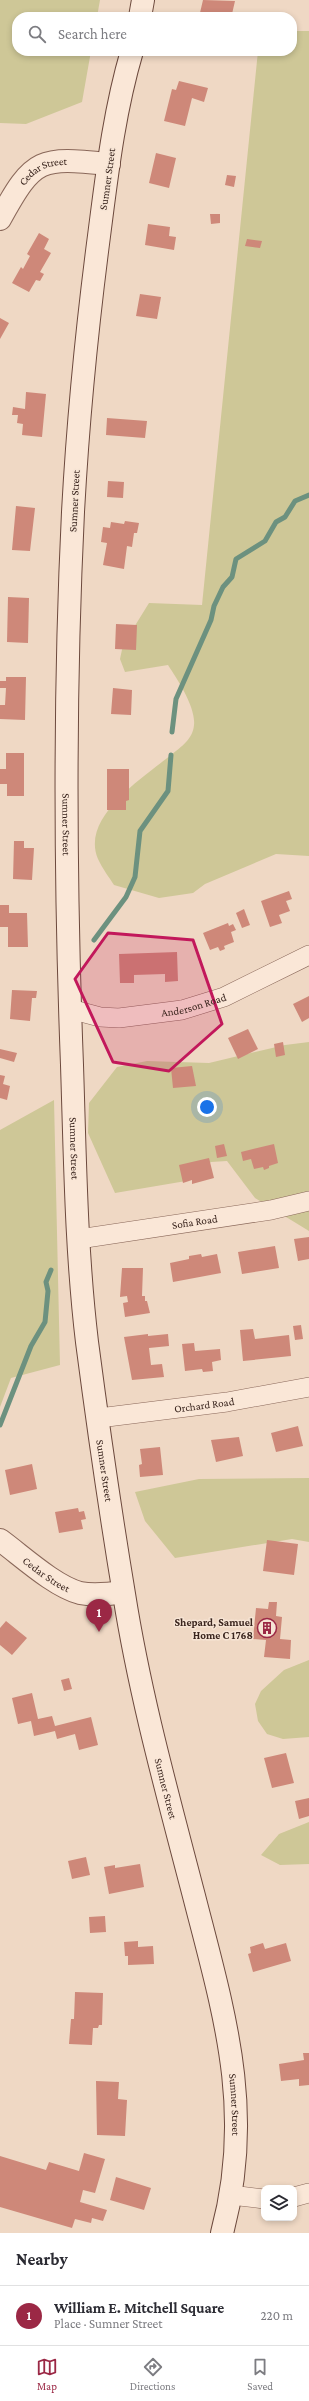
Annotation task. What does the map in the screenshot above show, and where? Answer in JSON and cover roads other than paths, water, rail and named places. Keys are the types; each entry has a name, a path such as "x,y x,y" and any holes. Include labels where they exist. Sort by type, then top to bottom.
{"main road":[{"path":"141,12 143,0"},
{"name":"Sumner Street","path":"130,56 122,83 109,164 83,360 69,578 67,647 70,1008 79,1239 87,1338 123,1592 151,1732 226,2024 236,2097 236,2161 231,2195 222,2233"},
{"name":"Cedar Street","path":"0,219 26,176 40,166 52,160 109,164"},
{"name":"Cedar Street","path":"0,1540 50,1577 74,1591 90,1594 123,1592"}],"street":[{"name":"Anderson Road","path":"70,1008 100,1017 119,1018 182,1010 224,997 309,954"},
{"name":"Sofia Road","path":"79,1239 271,1210 309,1201"},
{"name":"Orchard Road","path":"99,1418 227,1402 309,1387"},
{"path":"297,2196 309,2193"},
{"path":"231,2195 261,2199"}],"waterway":[{"path":"172,732 176,699 211,620 214,606 223,587 232,577 236,559 265,541 276,522 285,517 295,501 309,495"},
{"path":"94,940 126,897 135,877 140,831 168,791 171,755"},
{"path":"0,1425 31,1346 45,1322 48,1291 46,1282 51,1270"}],"place":[{"name":"Shepard, Samuel Home C 1768","path":"267,1628"},
{"name":"William E. Mitchell Square","path":"99,1632"}]}
